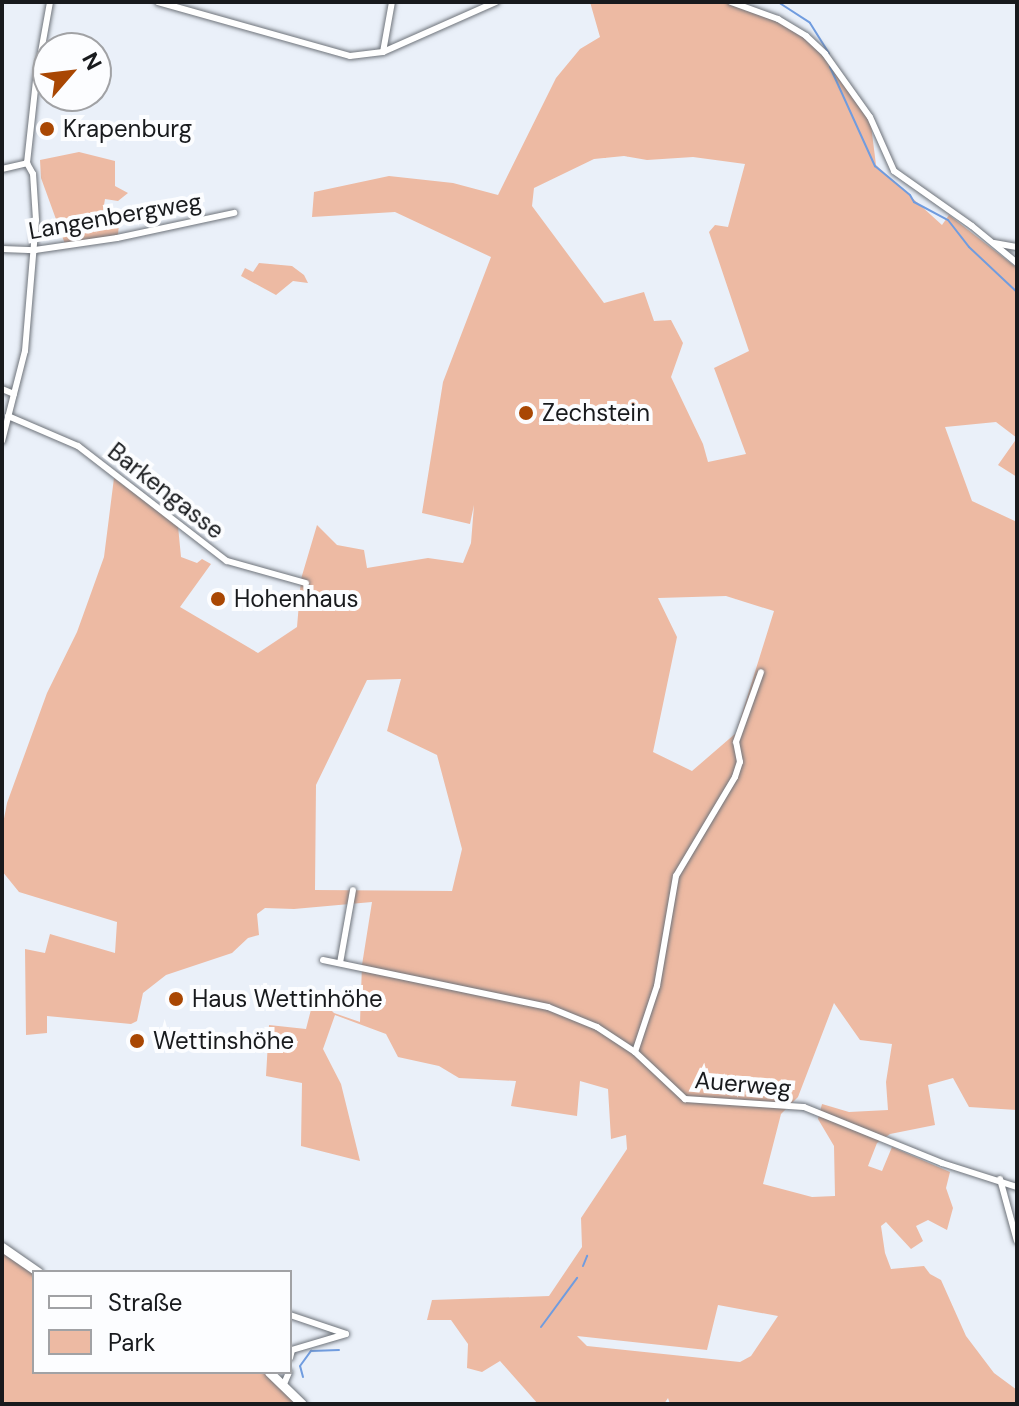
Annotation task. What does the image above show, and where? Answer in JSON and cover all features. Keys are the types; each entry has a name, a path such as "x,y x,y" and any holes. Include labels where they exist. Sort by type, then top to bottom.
{"street":[{"path":"2,441 25,351 35,250 33,174 27,163 36,80 50,2"},
{"path":"158,2 350,56 383,52 496,2"},
{"path":"383,52 392,2"},
{"path":"731,2 778,19 806,36 825,54 870,117 894,171 1017,263"},
{"path":"2,169 27,163"},
{"name":"Langenbergweg","path":"2,249 35,250 117,238 234,213"},
{"path":"994,243 1017,247"},
{"path":"2,389 14,394"},
{"name":"Barkengasse","path":"8,416 78,446 227,561 306,583"},
{"path":"635,1052 657,986 676,876 735,777 740,762 736,742 761,672"},
{"path":"340,963 353,890"},
{"name":"Auerweg","path":"323,960 548,1007 597,1027 635,1052 685,1099 804,1107 942,1163 1000,1179 1017,1187"},
{"path":"1000,1179 1017,1241"},
{"path":"2,1247 35,1270"},
{"path":"292,1316 346,1334 292,1350"},
{"path":"324,1326 326,1341"},
{"path":"272,1374 302,1404"},
{"path":"284,1384 288,1374"}],"green space":[{"path":"590,2 722,2 791,26 825,54 870,117 876,165 942,225 949,215 1017,268 1017,438 996,422 945,427 972,501 1017,522 1017,1110 969,1107 953,1078 928,1085 935,1125 890,1134 877,1143 868,1166 882,1171 892,1147 950,1172 946,1188 953,1208 947,1230 928,1220 916,1226 923,1241 911,1249 886,1222 881,1226 885,1253 891,1269 924,1266 941,1280 966,1336 994,1373 1017,1390 1017,1404 670,1404 668,1398 664,1404 538,1404 500,1361 482,1372 467,1368 468,1344 451,1320 427,1320 432,1300 549,1296 582,1247 581,1218 627,1149 626,1135 611,1139 608,1089 580,1081 577,1116 511,1106 516,1081 459,1078 439,1066 398,1057 386,1034 335,1015 323,1049 341,1084 360,1161 301,1146 302,1083 266,1076 269,1025 306,1029 315,994 334,1013 360,1022 362,965 372,902 294,909 265,908 257,914 259,935 248,938 232,953 166,975 143,993 137,1021 131,1024 47,1016 47,1033 26,1035 25,949 45,953 50,934 115,953 117,922 19,892 2,871 2,829 7,803 47,693 77,632 104,557 114,478 178,526 181,557 197,563 202,559 211,564 180,607 258,653 297,627 301,579 317,525 337,545 364,550 367,568 428,558 463,563 471,543 474,505 470,524 422,513 443,382 491,257 395,212 312,217 314,192 389,176 453,183 498,195 556,78 580,49 600,37","holes":["693,157 745,164 728,227 715,225 709,232 749,351 714,368 746,454 708,462 703,444 671,377 683,343 671,320 654,321 644,292 604,303 532,206 534,188 594,159","726,596 774,611 736,733 692,771 653,752 677,637 658,598","401,679 387,731 437,755 462,849 452,891 315,890 316,785 367,680","834,1003 860,1040 892,1044 886,1082 888,1110 849,1112 822,1104 818,1119 834,1146 835,1196 812,1197 763,1184 781,1114 798,1097","718,1305 778,1316 751,1356 740,1362 587,1346 577,1336 707,1350"]},
{"path":"79,152 115,161 115,186 128,193 118,201 105,199 103,211 110,222 119,223 118,235 65,244 41,178 40,160"},
{"path":"259,263 292,266 304,275 308,283 293,281 276,295 241,276 245,268 253,272"},
{"path":"1017,438 1017,477 998,465"},
{"path":"2,1252 32,1272 32,1374 266,1374 298,1404 6,1404 2,1399"}],"waterway":[{"path":"778,2 810,23 829,54"},
{"path":"830,67 875,166 910,195 914,202 948,220 969,247 1017,292"},
{"path":"583,1266 587,1256"},
{"path":"541,1327 577,1278"},
{"path":"303,1377 300,1366 311,1351 339,1350"}],"place":[{"name":"Krapenburg","path":"47,129"},
{"name":"Zechstein","path":"526,413"},
{"name":"Hohenhaus","path":"218,599"},
{"name":"Haus Wettinhöhe","path":"176,999"},
{"name":"Wettinshöhe","path":"137,1041"}]}
